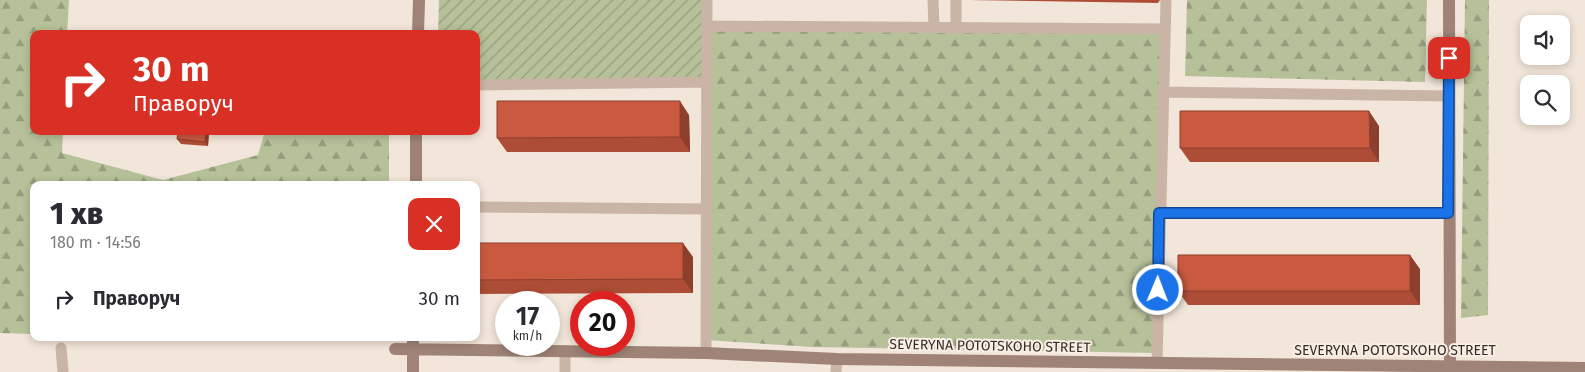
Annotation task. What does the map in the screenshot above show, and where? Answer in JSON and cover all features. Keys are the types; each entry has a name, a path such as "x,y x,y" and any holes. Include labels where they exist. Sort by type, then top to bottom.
{"street":[{"path":"418,30 419,0"},
{"path":"1449,0 1448,213 1450,369"},
{"path":"416,135 416,181"},
{"path":"413,343 413,372"},
{"name":"SEVERYNA POTOTSKOHO STREET","path":"395,349 413,343 565,351 706,353 1033,367 1157,363 1179,368 1585,368"}],"lane":[{"path":"706,353 707,0"},
{"path":"933,0 934,26"},
{"path":"956,0 956,27"},
{"path":"1157,363 1159,213 1166,0"},
{"path":"706,26 1166,29"},
{"path":"480,85 707,82"},
{"path":"1163,92 1448,96"},
{"path":"480,207 707,209"},
{"path":"1159,213 1448,213"},
{"path":"61,348 63,372"},
{"path":"565,351 565,372"},
{"path":"836,359 836,372"}],"green space":[{"path":"0,0 69,0 67,30 30,30 30,135 63,135 62,153 163,180 258,155 264,135 389,135 389,181 30,181 30,334 0,333"},
{"path":"439,0 707,0 707,82 480,85 480,30 438,30"},
{"path":"1187,0 1427,0 1425,82 1185,76"},
{"path":"1465,0 1489,0 1488,315 1461,318"},
{"path":"706,26 1165,29 1157,353 812,347 706,340"}],"building":[{"path":"497,101 680,101 680,137 497,138"},
{"path":"1180,111 1369,111 1370,148 1180,148"},
{"path":"178,135 206,135 205,142 177,139"},
{"path":"480,243 683,243 683,279 480,280"},
{"path":"1178,255 1410,255 1410,291 1178,291"}],"route":[{"path":"1158,290 1159,213 1448,213 1449,58"}]}
